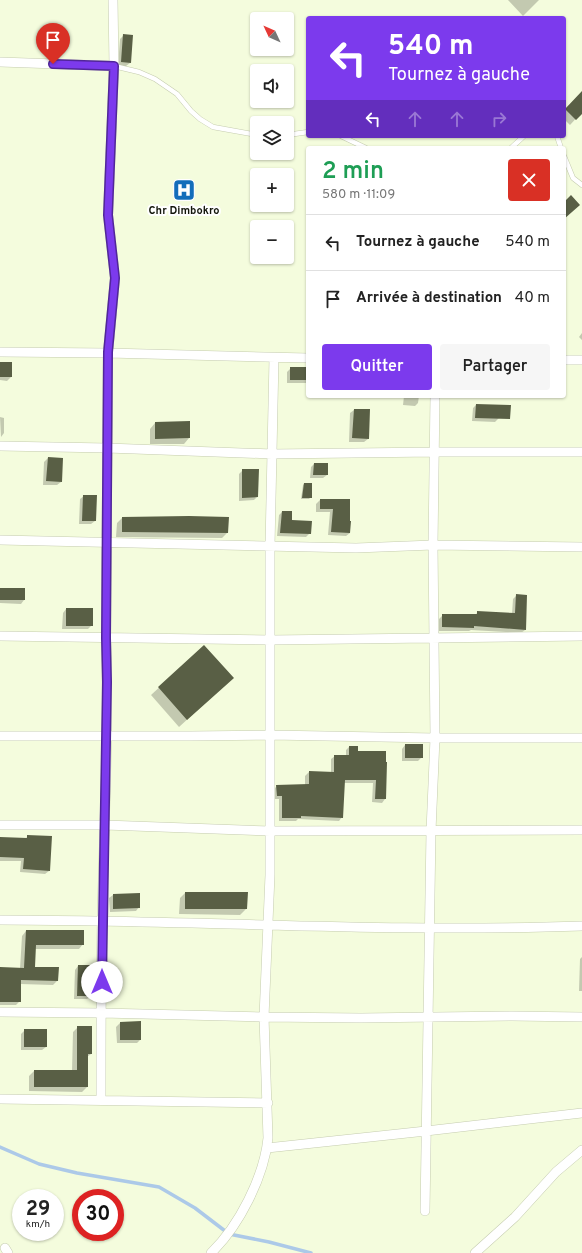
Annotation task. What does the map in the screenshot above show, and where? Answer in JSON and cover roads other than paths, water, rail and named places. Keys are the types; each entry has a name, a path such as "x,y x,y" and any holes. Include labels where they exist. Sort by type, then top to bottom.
{"street":[{"path":"101,1100 102,920 106,825 108,352 115,278 108,215 114,66 112,0"},
{"path":"0,62 114,66"},
{"path":"0,352 108,352 306,358"},
{"path":"210,1253 229,1234 238,1218 256,1184 267,1148 268,1103 264,1018 270,831 270,546 274,358"},
{"path":"566,360 582,360"},
{"path":"425,1211 427,1016 431,831 435,738 433,546 435,398"},
{"path":"0,446 272,454 582,452"},
{"path":"0,540 356,548 433,546 582,547"},
{"path":"0,636 270,640 582,636"},
{"path":"0,736 271,735 435,738 582,738"},
{"path":"0,825 106,825 270,831 582,830"},
{"path":"0,920 102,920 430,928 582,926"},
{"path":"0,1012 102,1013 264,1018 427,1016 582,1017"},
{"path":"0,1099 268,1103"},
{"path":"267,1148 582,1112"},
{"path":"475,1253 515,1218 556,1172 582,1150"}],"lane":[{"path":"114,66 139,72 155,79 177,94 191,111 213,127 250,135"},
{"path":"294,134 306,132"},
{"path":"345,138 362,146"},
{"path":"513,146 522,138"},
{"path":"566,161 573,178 582,184"}],"waterway":[{"path":"0,1147 39,1164 77,1173 159,1187 195,1208 229,1234 269,1242 311,1253"}],"place":[{"name":"Chr Dimbokro","path":"184,190"}]}
